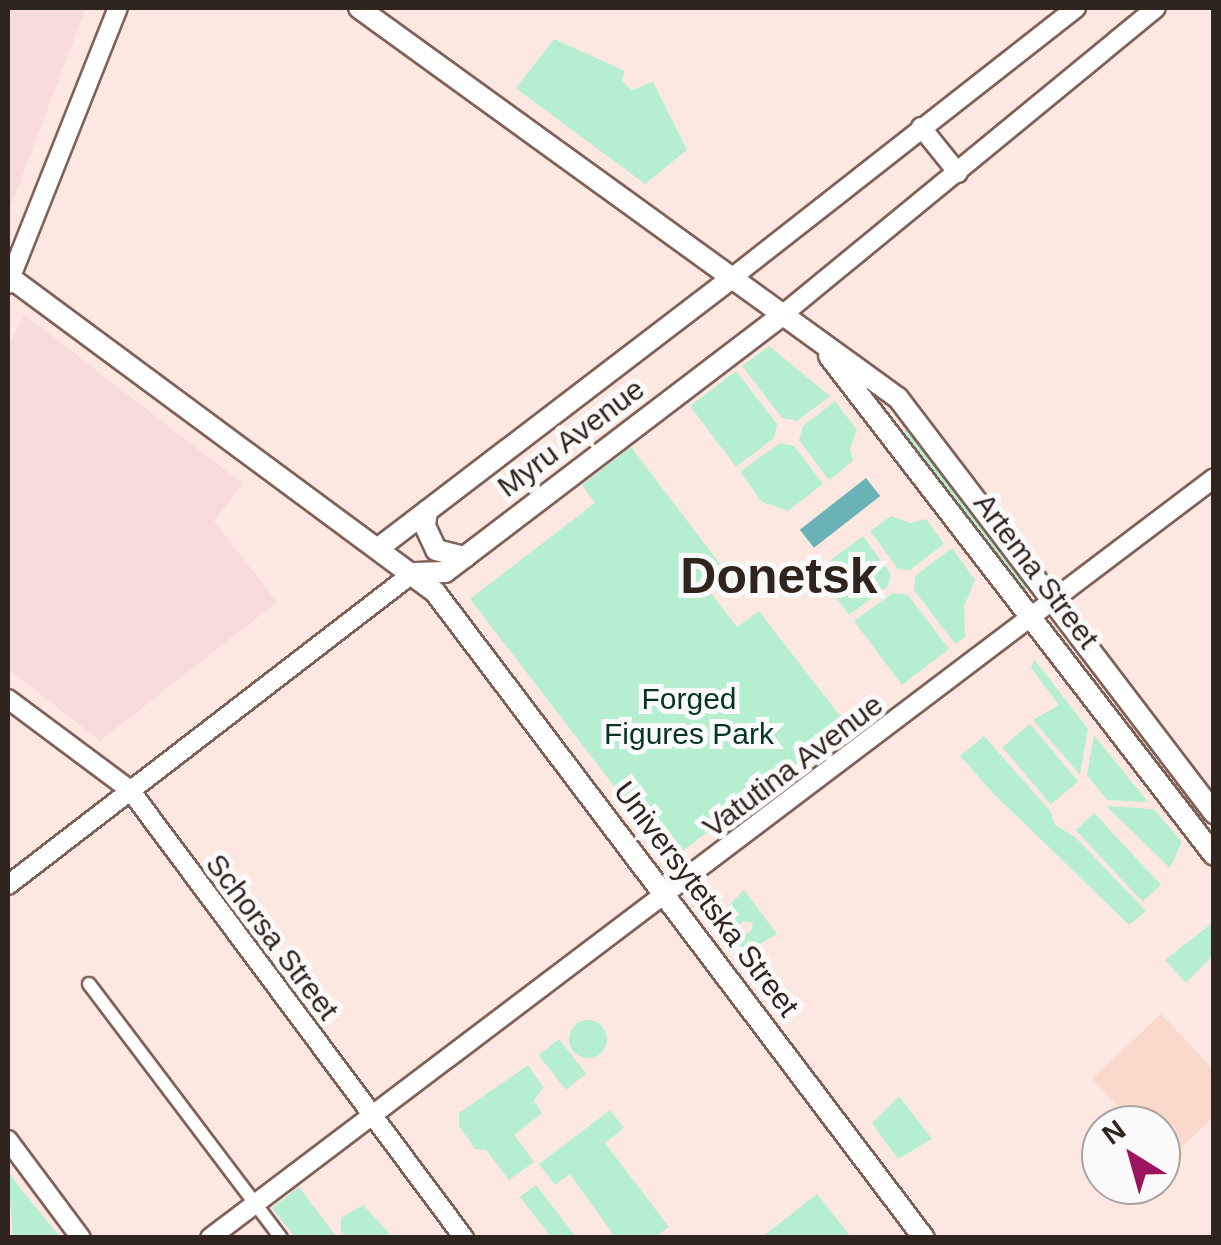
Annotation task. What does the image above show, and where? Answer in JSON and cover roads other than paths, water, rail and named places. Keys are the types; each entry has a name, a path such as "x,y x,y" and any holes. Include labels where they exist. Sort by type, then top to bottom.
{"main road":[{"name":"Artema Street","path":"358,8 729,280 871,375 922,428 1214,813"},
{"name":"Universytetska Street","path":"8,279 380,547 435,592 924,1238"},
{"name":"Myru Avenue","path":"380,547 729,280"},
{"name":"Myru Avenue","path":"413,573 436,577 781,316"},
{"name":"Artema Street","path":"802,331 856,383 1214,855"},
{"path":"901,443 899,420 909,418 922,428"},
{"path":"427,511 425,526 436,550 464,557"},
{"path":"1092,695 1110,696 1113,681"}],"street":[{"path":"8,279 118,8"},
{"name":"Myru Avenue","path":"729,280 1076,8"},
{"name":"Myru Avenue","path":"781,316 1156,8"},
{"path":"921,127 958,173"},
{"name":"Vatutina Avenue","path":"210,1238 1214,478"},
{"name":"Myru Avenue","path":"8,885 413,573"},
{"name":"Schorsa Street","path":"8,699 130,790 464,1238"},
{"path":"89,984 280,1238"},
{"path":"8,1140 80,1238"}],"water":[{"path":"866,478 880,496 814,548 800,530"}],"district":[{"name":"Donetsk","path":"779,577"}],"park label":[{"name":"Forged Figures Park","path":"689,716"}]}
